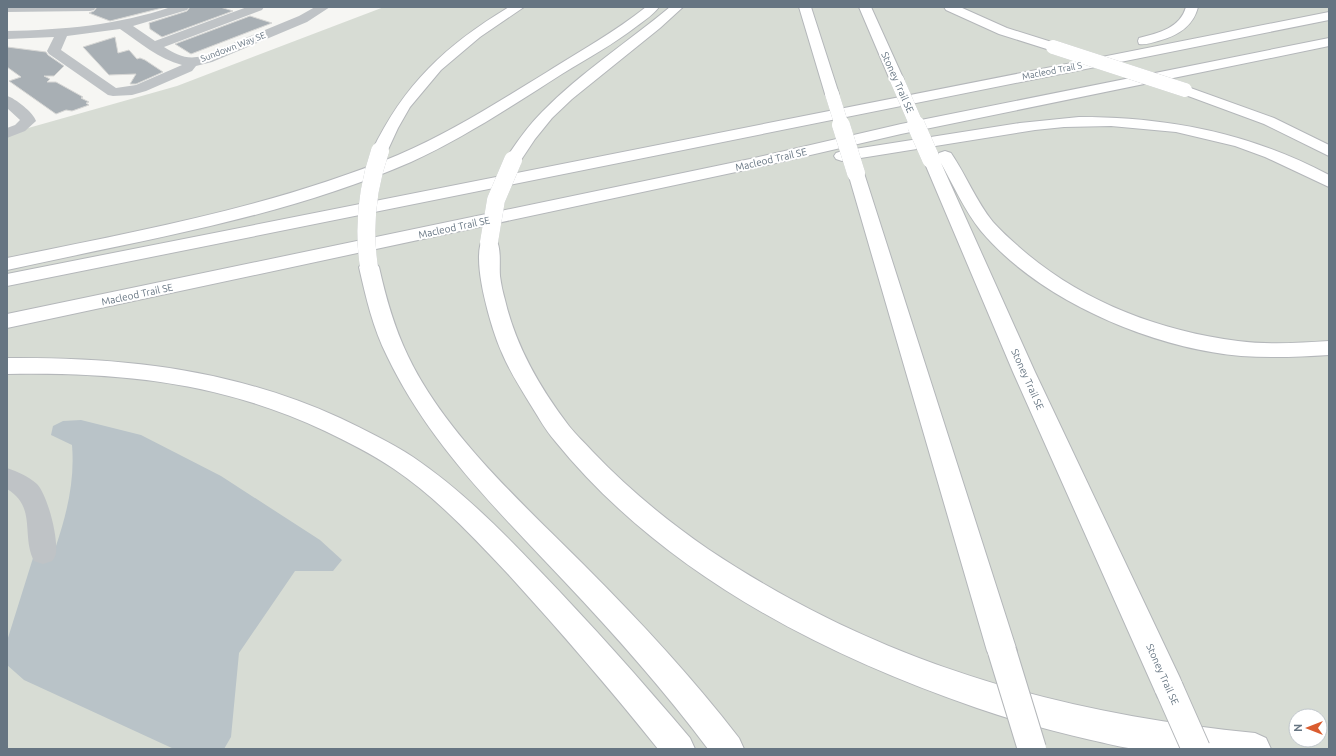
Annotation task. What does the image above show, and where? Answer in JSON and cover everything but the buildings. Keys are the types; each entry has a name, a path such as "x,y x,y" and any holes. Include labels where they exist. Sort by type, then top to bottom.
{"highway":[{"path":"518,7 469,38 423,80 399,111 380,151 372,176 366,214 366,249 379,314 388,337 416,390 436,420 490,484 623,626 728,749"},
{"path":"7,264 137,236 285,201 404,159 472,124 504,105 624,29 653,7"},
{"path":"677,7 554,108 528,136 513,160 502,183 494,206 489,242 491,283 502,329 523,374 549,416 586,460 628,501 661,529 724,574 781,608 840,638 886,659 970,691 1041,713 1134,734 1208,745 1255,749"},
{"path":"805,7 1032,749"},
{"name":"Stoney Trail SE","path":"865,7 903,94 938,158 1024,372 1196,749"},
{"path":"950,7 1003,32 1185,90 1269,121 1329,151"},
{"path":"7,280 774,126 810,113 864,100 1154,38 1170,32 1182,25 1188,19 1192,7"},
{"name":"Macleod Trail S","path":"774,126 1329,16"},
{"name":"Macleod Trail SE","path":"7,321 750,164 901,129 1329,42"},
{"path":"750,164 780,166 999,130 1041,125 1079,122 1123,122 1166,126 1212,136 1281,158 1329,182"},
{"path":"938,158 995,235 1024,264 1080,300 1120,318 1165,333 1212,344 1259,351 1304,351 1329,348"},
{"path":"7,366 89,366 144,370 239,388 316,416 403,463 476,523 570,622 679,749"}],"street":[{"path":"7,8 90,7"},
{"path":"7,35 62,34 122,25 168,13 183,7"},
{"path":"154,46 258,7"},
{"name":"Sundown Way SE","path":"122,25 180,61 192,62 207,59 292,24 324,7"},
{"path":"62,34 54,51 113,92 121,93 134,91 187,68 192,62"},
{"path":"7,100 28,119 28,121 20,128 7,134"},
{"path":"7,478 16,481 33,497 39,521 43,553"}],"shaded area":[{"path":"384,7 1329,7 1329,749 7,749 7,134 177,86"},
{"path":"81,420 141,435 221,476 320,540 342,560 333,571 295,571 239,653 231,737 224,749 174,749 24,680 7,665 7,641 33,558 56,546 64,521 69,496 73,458 72,445 51,435 53,426 63,421"}]}
